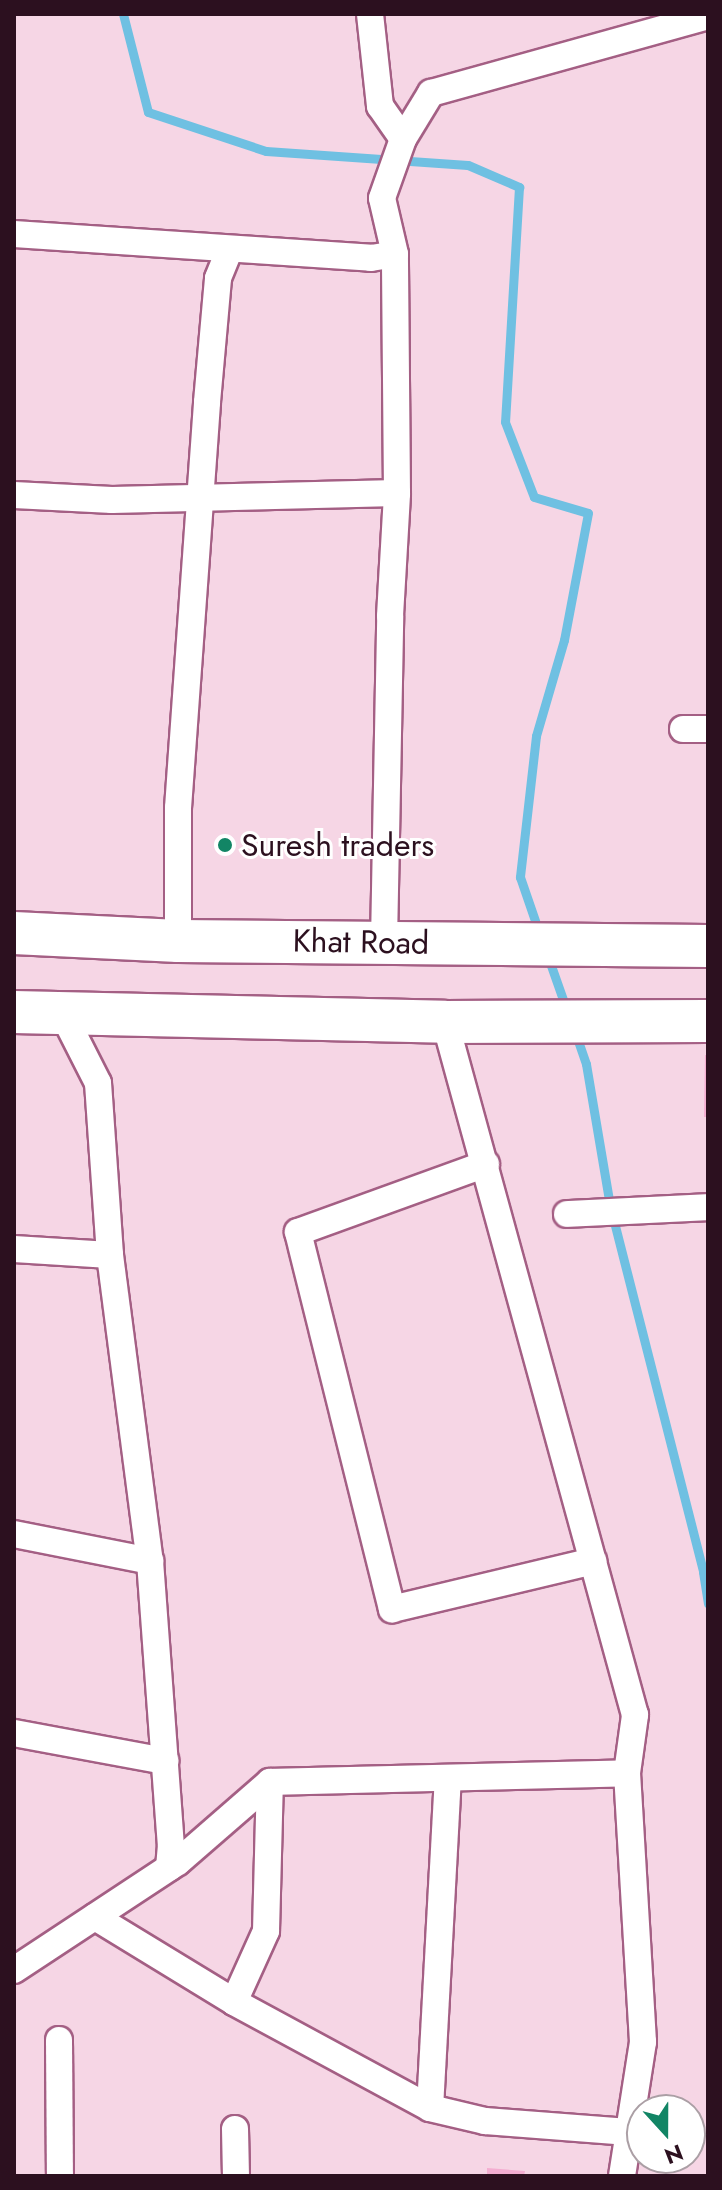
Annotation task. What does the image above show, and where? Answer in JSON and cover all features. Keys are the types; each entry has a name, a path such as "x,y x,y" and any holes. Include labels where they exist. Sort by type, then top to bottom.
{"highway":[{"name":"Khat Road","path":"14,933 178,941 708,946"},
{"path":"14,1012 512,1023 708,1021"}],"street":[{"path":"370,14 380,106 403,139"},
{"path":"384,942 389,661 397,493 395,254 382,198 403,139 431,93 708,16"},
{"path":"14,234 371,258 395,254"},
{"path":"178,941 178,808 218,278 230,249"},
{"path":"14,495 112,500 203,495 397,493"},
{"path":"63,1014 98,1083 110,1255 150,1561 171,1845 169,1868"},
{"path":"445,1022 635,1715 627,1773 643,2042 635,2094"},
{"path":"486,1164 298,1232 392,1609 593,1561"},
{"path":"567,1214 708,1207"},
{"path":"14,1249 110,1255"},
{"path":"14,1534 150,1561"},
{"path":"14,1733 165,1761"},
{"path":"14,1970 169,1868 270,1782 627,1773"},
{"path":"430,2108 448,1778"},
{"path":"234,2002 266,1931 270,1782"},
{"path":"95,1917 234,2002 430,2108 485,2121 626,2132"},
{"path":"59,2040 60,2176"},
{"path":"235,2129 236,2176"},
{"path":"622,2176 626,2151"}],"building":[{"path":"705,1055 708,1055 708,1117 704,1117"},
{"path":"487,2168 525,2171 524,2176 487,2176"}],"waterway":[{"path":"123,14 148,112 266,151 468,165 519,187 505,422 534,497 588,513 564,640 536,736 520,877 540,935"},
{"path":"548,957 567,1011"},
{"path":"575,1032 586,1064 610,1206 703,1572 708,1604"}],"place":[{"name":"Suresh traders","path":"225,845"}]}
